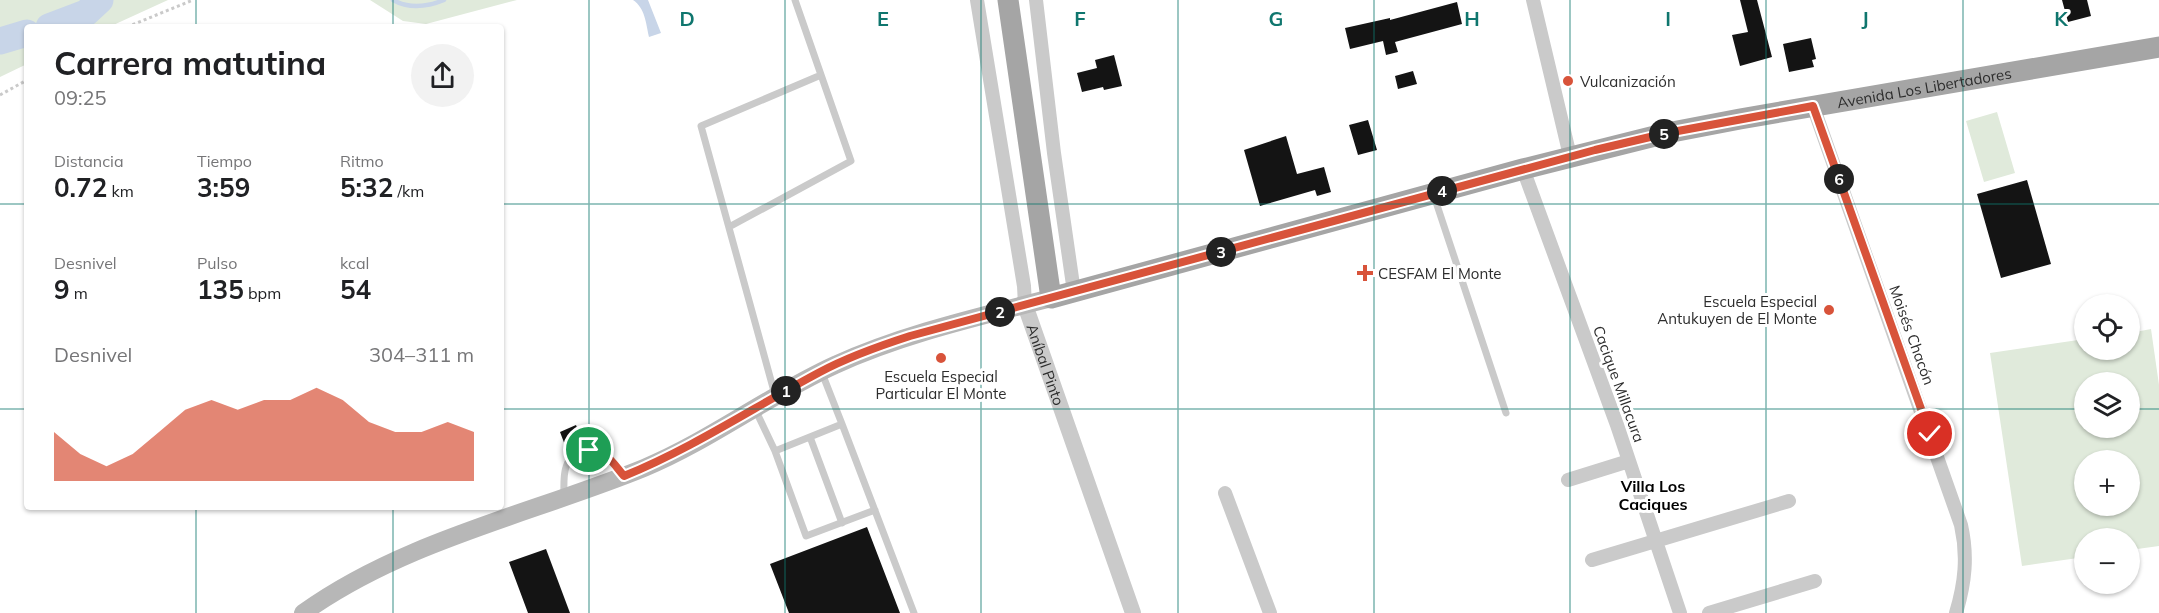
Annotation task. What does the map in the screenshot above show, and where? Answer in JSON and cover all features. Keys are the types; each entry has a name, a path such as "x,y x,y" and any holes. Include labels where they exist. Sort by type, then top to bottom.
{"main road":[{"path":"1008,0 1049,289"},
{"name":"Avenida Los Libertadores","path":"303,613 339,589 392,562 624,476 682,450 821,371 886,344 1025,305 1049,289 1074,292 1570,156 1667,133 2159,47"}],"street":[{"name":"Aníbal Pinto","path":"977,0 1024,286 1025,305 1133,613"},
{"path":"1036,0 1054,153 1074,292"},
{"path":"1533,0 1570,156"},
{"name":"Moisés Chacón","path":"1813,106 1961,525 1965,541 1966,571 1956,613"},
{"name":"Cacique Millacura","path":"1523,169 1629,461 1680,613"},
{"path":"1049,289 1067,244"},
{"path":"1568,480 1629,461"},
{"path":"1226,493 1270,613"},
{"path":"1592,560 1789,501"},
{"path":"1709,613 1815,581"}],"lane":[{"path":"729,227 851,161 795,0"},
{"path":"776,397 701,126 821,75"},
{"path":"1433,193 1506,413"},
{"path":"821,371 914,613"},
{"path":"755,409 775,451 806,536 875,510"},
{"path":"775,451 842,424"},
{"path":"810,437 842,523"},
{"path":"564,498 566,466 574,455 589,450 599,451 606,455 624,476"}],"path":[{"path":"134,24 193,0"},
{"path":"0,95 24,82"}],"green space":[{"path":"0,0 168,0 116,24 24,24 24,65 0,77"},
{"path":"370,0 517,0 426,24 403,21"},
{"path":"1997,112 2015,173 1984,182 1966,121"},
{"path":"2151,329 2159,385 2159,546 2140,549 2140,528 2074,528 2074,559 2022,566 1990,353 2074,341 2074,360 2140,360 2140,331"}],"water":[{"path":"633,0 648,0 661,33 649,37 643,12"}],"building":[{"path":"1740,0 1757,0 1772,57 1740,66 1732,35 1748,32"},
{"path":"2062,0 2087,0 2091,16 2068,22"},
{"path":"1457,2 1462,24 1395,42 1398,52 1386,55 1383,41 1350,49 1345,28 1390,18 1390,20"},
{"path":"1811,38 1816,59 1812,60 1814,67 1789,72 1783,44"},
{"path":"1114,55 1122,86 1104,90 1103,87 1082,92 1077,73 1097,68 1095,60"},
{"path":"1413,71 1417,84 1398,89 1395,76"},
{"path":"1368,120 1377,150 1358,155 1349,125"},
{"path":"1286,136 1297,174 1324,167 1331,192 1317,196 1315,190 1260,206 1244,150"},
{"path":"2027,180 2051,264 2001,278 1977,194"},
{"path":"576,425 584,446 568,453 560,432"},
{"path":"867,527 900,613 789,613 770,564"},
{"path":"546,549 570,613 528,613 509,562"}],"waterway":[{"path":"57,24 86,13 100,0"},
{"path":"393,0 405,5 418,6 444,0"},
{"path":"0,41 24,34"}],"place":[{"name":"Vulcanización","path":"1568,81"},
{"name":"CESFAM El Monte","path":"1365,273"},
{"name":"Escuela Especial Antukuyen de El Monte","path":"1829,310"},
{"name":"Escuela Especial Particular El Monte","path":"941,358"}],"district":[{"name":"Villa Los Caciques","path":"1653,495"}],"route":[{"path":"589,450 599,451 606,455 624,476 701,441 821,371 910,336 1595,150 1667,133 1813,106 1930,434"}]}
